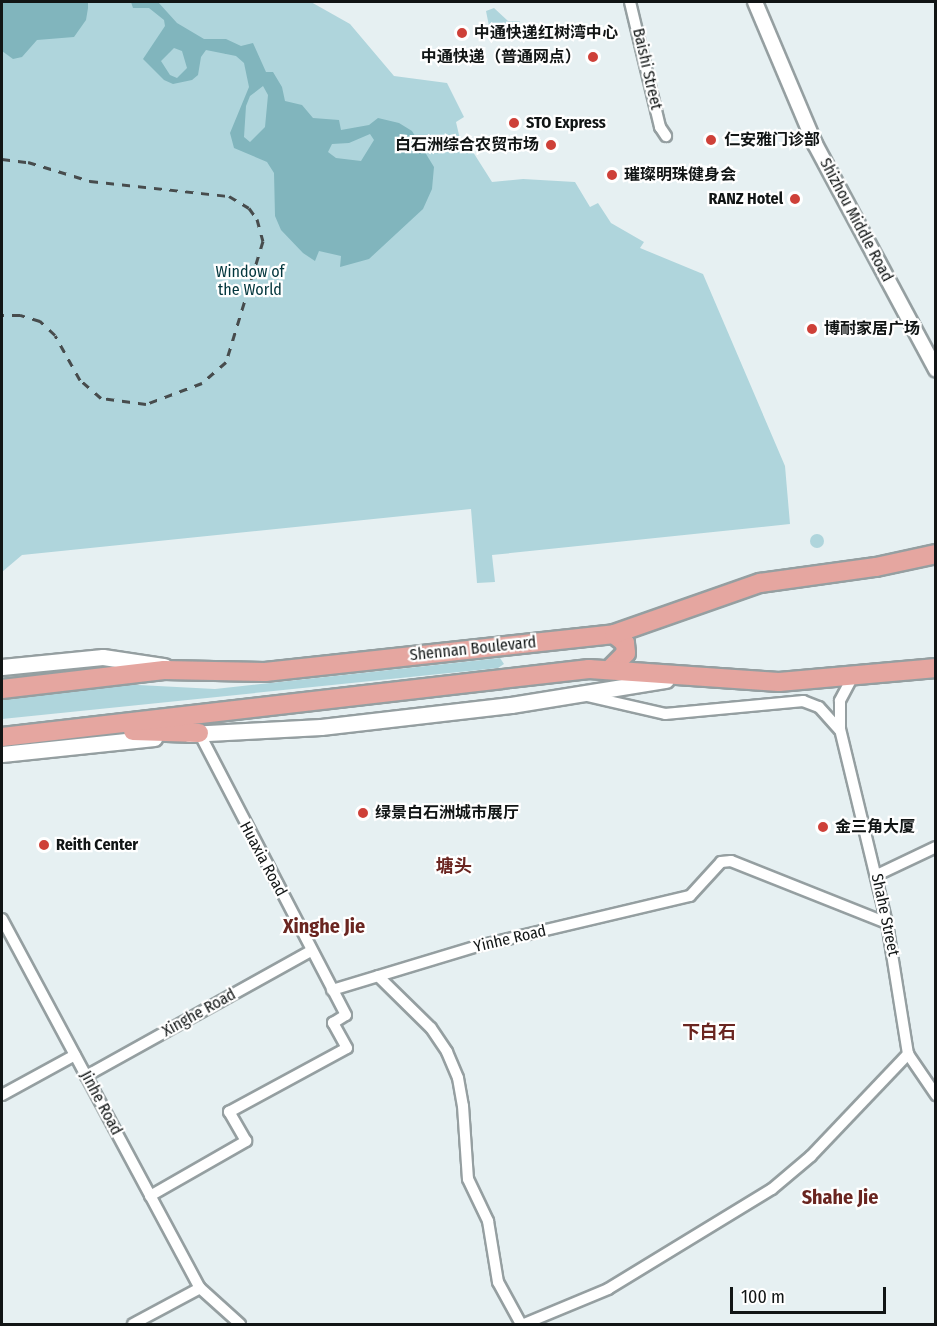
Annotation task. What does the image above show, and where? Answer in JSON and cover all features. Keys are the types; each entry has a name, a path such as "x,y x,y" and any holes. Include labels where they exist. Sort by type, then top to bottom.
{"main road":[{"name":"Shennan Boulevard","path":"2,689 188,669 265,672 614,634 760,583 876,567 936,554"},
{"path":"611,668 626,652 625,643 614,634"},
{"path":"2,667 103,657 188,669"},
{"name":"Shennan Boulevard","path":"2,737 611,668 779,682 852,678 936,668"},
{"path":"47,732 198,733 321,727 511,705 715,675"},
{"path":"2,754 198,733"}],"street":[{"name":"Baishi Street","path":"630,2 660,127 666,136"},
{"name":"Shizhou Middle Road","path":"755,2 812,138 936,370"},
{"path":"840,729 840,701 852,678"},
{"path":"562,696 597,697 665,714 803,701 819,707 840,729"},
{"name":"Shahe Street","path":"840,729 887,923 908,1054 936,1095"},
{"name":"Huaxia Road","path":"150,1196 246,1141 229,1112 347,1048 333,1023 346,1015 198,733"},
{"path":"877,876 936,847"},
{"name":"Yinhe Road","path":"332,990 474,947 690,896 714,867 731,861 887,923"},
{"name":"Jinhe Road","path":"2,919 200,1288 240,1324"},
{"name":"Xinghe Road","path":"86,1076 311,951"},
{"path":"378,976 431,1028 455,1069 463,1107 468,1179 488,1221 498,1282 523,1324 608,1289 772,1189 811,1156 908,1054"},
{"path":"2,1095 75,1055"},
{"path":"133,1324 200,1288"}],"green space":[{"name":"Window of the World","path":"2,2 311,2 350,24 394,76 447,83 464,117 456,122 462,148 473,152 492,182 523,179 575,182 590,207 598,203 611,223 644,242 640,248 703,274 785,466 790,524 492,555 495,582 477,583 471,509 22,555 2,572"},
{"path":"494,8 508,21 520,21 503,39 492,37 490,31 486,11"},
{"path":"817,534 822,536 824,541 822,546 817,548 812,546 810,541 812,536"},
{"path":"500,658 504,664 498,668 2,719 2,694 100,683 215,689"}],"shaded area":[{"path":"2,2 88,2 88,8 86,20 74,37 37,40 22,57 13,59 2,51"},
{"path":"131,2 158,2 177,23 204,39 226,39 241,46 253,43 266,72 273,72 282,87 285,101 302,105 313,118 339,120 341,130 369,125 378,118 399,123 412,131 434,167 432,189 423,209 369,259 340,267 341,256 319,251 315,261 303,253 281,230 275,216 274,173 267,162 234,148 230,133 249,87 244,63 236,56 206,50 201,57 198,75 192,80 173,84 164,80 143,59 165,26 164,20 149,8 133,8","holes":["174,48 182,51 187,68 177,78 170,75 161,61","263,86 268,95 265,127 250,142 244,137 246,106 250,96","370,134 374,140 361,161 336,158 328,152 332,144 349,143"]}],"railway":[{"path":"2,159 28,162 90,181 229,196 249,208 257,219 263,241 226,362 202,383 146,404 101,398 80,380 55,335 40,321 20,315 2,315"}],"place":[{"name":"中通快递红树湾中心","path":"462,33"},
{"name":"中通快递（普通网点）","path":"593,57"},
{"name":"STO Express","path":"514,123"},
{"name":"仁安雅门诊部","path":"711,140"},
{"name":"白石洲综合农贸市场","path":"551,145"},
{"name":"璀璨明珠健身会","path":"612,175"},
{"name":"RANZ Hotel","path":"795,199"},
{"name":"博耐家居广场","path":"812,329"},
{"name":"绿景白石洲城市展厅","path":"363,813"},
{"name":"金三角大厦","path":"823,827"},
{"name":"Reith Center","path":"44,845"}],"district":[{"name":"塘头","path":"454,866"},
{"name":"Xinghe Jie","path":"324,926"},
{"name":"下白石","path":"709,1032"},
{"name":"Shahe Jie","path":"840,1197"}]}
